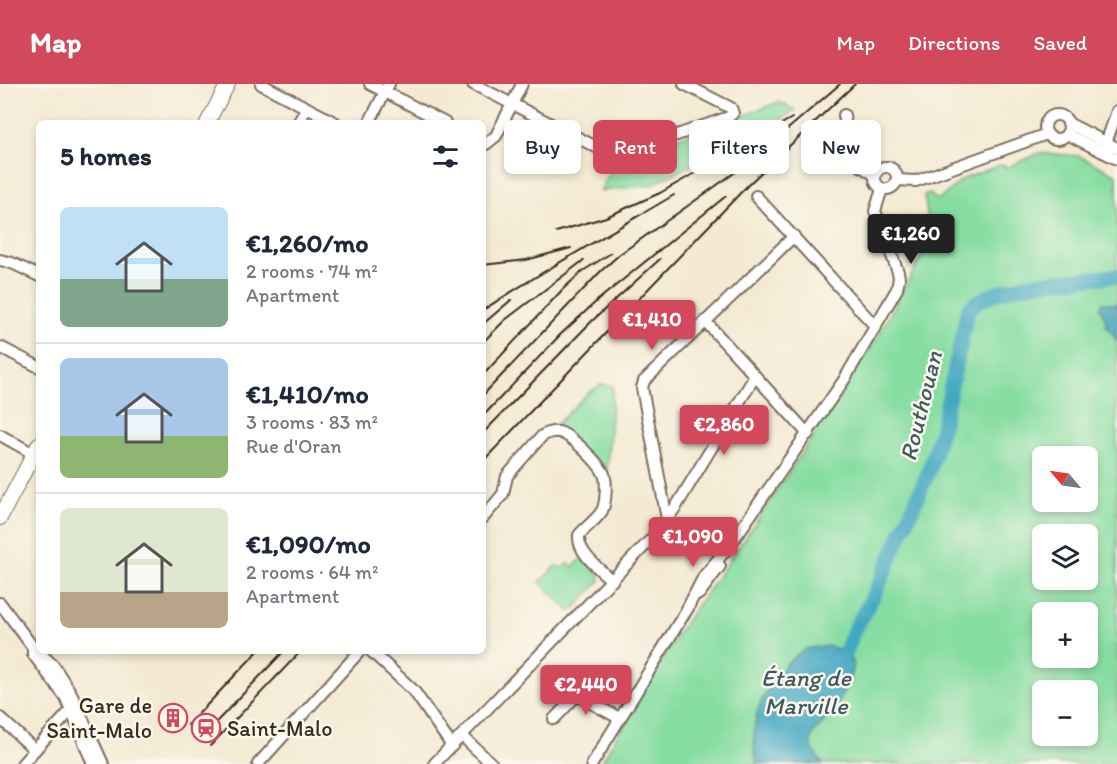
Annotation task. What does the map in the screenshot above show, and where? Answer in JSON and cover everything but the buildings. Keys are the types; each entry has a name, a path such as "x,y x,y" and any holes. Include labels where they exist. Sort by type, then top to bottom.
{"main road":[{"path":"209,120 228,84"},
{"path":"0,518 36,449"}],"street":[{"path":"261,84 330,120"},
{"path":"370,84 387,88 440,120"},
{"path":"473,84 593,145"},
{"path":"486,142 495,136 522,84"},
{"path":"677,135 729,117 733,113 731,108 684,84"},
{"path":"371,120 387,88"},
{"path":"300,120 307,108"},
{"path":"1109,147 1117,111"},
{"path":"844,115 848,135 859,165 875,175"},
{"path":"1047,134 1046,124 1052,117 1063,117 1067,128 1109,147 1117,159"},
{"path":"897,180 916,181 1047,134 1057,139 1067,128"},
{"path":"887,167 894,170 897,180 890,189 882,189 876,184 875,175 880,168 887,167"},
{"path":"592,764 686,610 710,581 730,545 808,434 876,327 897,289 899,278 875,211 882,189"},
{"path":"756,196 876,327"},
{"path":"667,519 642,388 648,375 794,236"},
{"path":"0,261 12,263 36,275"},
{"path":"705,321 808,434"},
{"path":"0,347 36,365"},
{"path":"434,764 648,543 684,495 755,376"},
{"path":"486,514 503,494 507,476 542,436 548,432 565,435 582,448 602,470 605,478 602,511 579,535 580,548 612,581"},
{"path":"0,435 36,449"},
{"path":"0,603 32,646 33,654 74,707 103,764"},
{"path":"258,764 357,654"},
{"path":"374,654 414,691 452,746"},
{"path":"554,719 577,695 619,718"},
{"path":"22,764 74,707"},
{"path":"74,707 93,764"},
{"path":"0,718 35,750"},
{"path":"462,736 492,764"}],"green space":[{"path":"779,102 795,110 780,120 731,120"},
{"path":"689,134 689,166 677,172 677,138"},
{"path":"1040,153 1079,156 1117,175 1117,764 600,764 680,630 750,531 882,329 931,239 924,195 931,194 933,198 940,199 963,179 1000,165 1008,167"},
{"path":"609,174 673,174 651,185 600,191"},
{"path":"603,384 613,386 607,471 551,430 589,392"},
{"path":"582,558 599,574 600,581 571,612 540,582 556,566 562,568 569,563 573,567"}],"water":[{"path":"1102,303 1117,304 1117,341 1105,324 1106,320 1100,308"},
{"name":"Étang de Marville","path":"828,646 846,652 854,665 835,709 811,739 815,754 823,764 757,764 755,725 761,701 767,690 783,668 798,654 805,649"}],"waterway":[{"name":"Routhouan","path":"846,652 854,630 876,591 929,471 942,427 968,309 981,299 1018,287 1117,276"}],"railway":[{"path":"486,392 620,254 751,161 840,84"},
{"path":"486,458 749,184 855,84"},
{"path":"556,232 606,217 660,193 792,118"},
{"path":"486,308 674,195"},
{"path":"486,413 561,334 598,300 726,196"},
{"path":"486,265 526,260 571,248"},
{"path":"486,372 563,289 583,271 611,253"},
{"path":"486,430 592,321 660,259"},
{"path":"486,339 505,320 584,260"},
{"path":"486,321 511,300"},
{"path":"188,725 255,654"},
{"path":"201,738 281,654"},
{"path":"210,746 298,654"}],"place":[{"name":"Gare de Saint-Malo","path":"173,718"},
{"name":"Saint-Malo","path":"206,728"}]}
